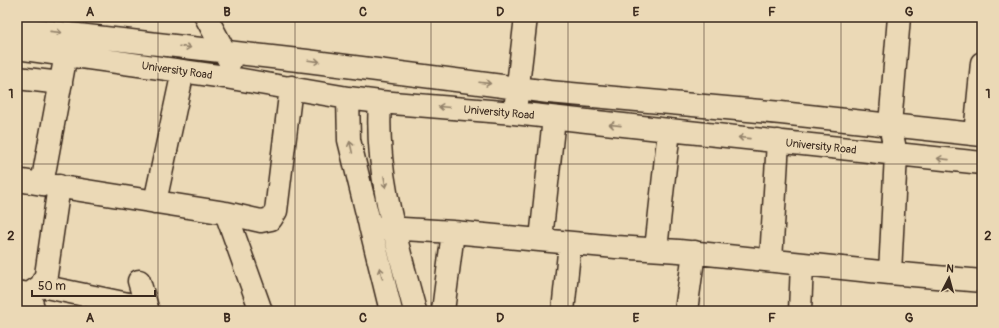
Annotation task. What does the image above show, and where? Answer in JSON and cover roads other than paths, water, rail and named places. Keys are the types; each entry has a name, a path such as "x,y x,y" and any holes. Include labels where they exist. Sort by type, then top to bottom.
{"street":[{"path":"206,17 225,51 238,79"},
{"path":"514,113 526,17"},
{"path":"890,273 896,154 890,125 900,17"},
{"path":"17,28 225,51 549,92 781,113 978,134 982,63"},
{"name":"University Road","path":"17,48 238,79 380,102 514,113 982,163"},
{"path":"30,296 46,275 50,185 61,83 66,54"},
{"path":"155,202 183,71"},
{"path":"17,78 61,83"},
{"path":"17,180 226,213 261,221 271,219 276,211 291,87"},
{"path":"348,98 349,140 391,311"},
{"path":"380,102 378,124 379,147 393,228 415,311"},
{"path":"541,239 554,118"},
{"path":"656,249 669,130"},
{"path":"771,260 778,141"},
{"path":"226,213 261,311"},
{"path":"370,227 453,232 541,239 570,243 694,252 890,273 982,281"},
{"path":"443,311 453,232"},
{"path":"564,311 570,243"},
{"path":"686,311 694,252"},
{"path":"800,311 802,264"},
{"path":"139,281 148,311"},
{"path":"30,296 128,304"}]}
